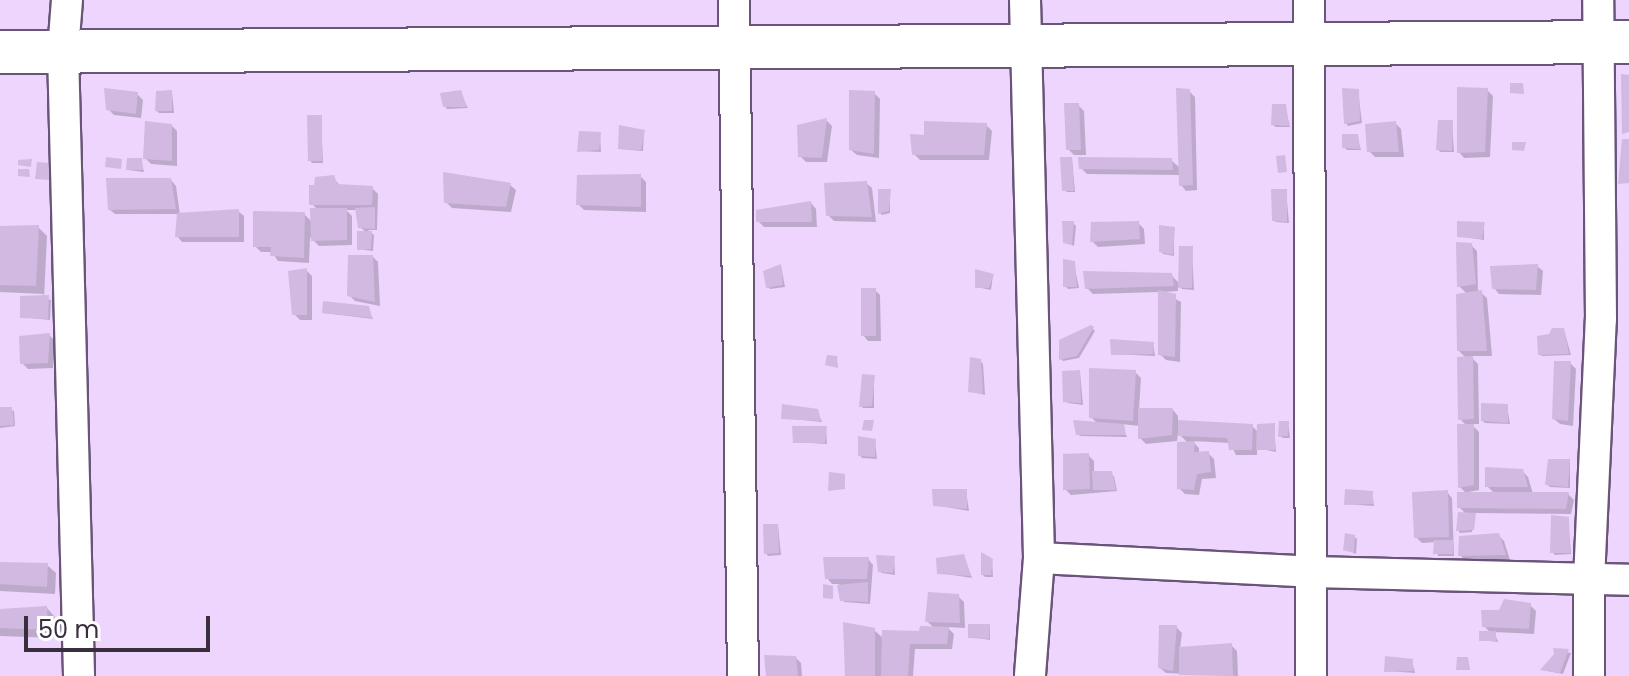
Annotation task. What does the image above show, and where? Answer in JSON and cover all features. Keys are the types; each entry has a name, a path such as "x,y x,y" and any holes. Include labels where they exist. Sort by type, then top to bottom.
{"street":[{"path":"67,0 63,51 79,676"},
{"path":"734,0 743,676"},
{"path":"1025,0 1039,558 1030,676"},
{"path":"1309,0 1311,676"},
{"path":"1589,676 1589,580 1614,42 1598,0"},
{"path":"0,52 1614,42"},
{"path":"1039,558 1312,572 1629,580"}],"building":[{"path":"1621,74 1629,75 1629,132 1622,134"},
{"path":"1510,83 1523,83 1524,94 1510,93"},
{"path":"1457,87 1488,88 1485,152 1457,153"},
{"path":"104,88 138,92 136,114 106,110"},
{"path":"1176,88 1190,89 1193,185 1179,186"},
{"path":"1342,88 1359,89 1360,121 1344,124"},
{"path":"172,90 172,111 155,111 156,91"},
{"path":"461,90 467,107 443,107 440,93"},
{"path":"849,90 875,91 874,154 849,150"},
{"path":"1064,103 1079,103 1081,150 1066,150"},
{"path":"1272,104 1286,104 1289,126 1271,125"},
{"path":"307,115 322,115 322,161 308,161"},
{"path":"827,118 822,158 798,157 797,125"},
{"path":"1438,120 1453,120 1452,151 1436,150"},
{"path":"145,121 172,124 172,161 143,159"},
{"path":"924,121 987,123 984,155 912,155 910,134 924,135"},
{"path":"1396,121 1399,152 1367,152 1365,124"},
{"path":"619,125 645,130 641,150 618,149"},
{"path":"579,131 601,132 599,150 577,152"},
{"path":"1342,134 1358,134 1360,149 1342,148"},
{"path":"1622,139 1629,139 1629,183 1618,184"},
{"path":"1512,142 1526,142 1524,151 1512,150"},
{"path":"1285,155 1287,172 1278,173 1276,156"},
{"path":"106,157 122,159 121,169 105,167"},
{"path":"1060,157 1072,157 1074,191 1062,191"},
{"path":"1078,157 1172,158 1173,170 1079,169"},
{"path":"127,158 142,158 143,170 126,170"},
{"path":"32,159 31,167 18,165 18,160"},
{"path":"37,162 51,163 52,180 35,179"},
{"path":"18,169 29,169 30,177 18,176"},
{"path":"443,172 511,183 506,207 444,203"},
{"path":"641,174 641,207 576,205 577,175"},
{"path":"334,175 337,184 373,186 372,205 309,205 309,185 314,185 315,177"},
{"path":"106,178 171,178 176,209 108,210"},
{"path":"867,181 872,217 826,216 824,183"},
{"path":"878,189 891,189 889,211 878,214"},
{"path":"1271,189 1287,189 1287,222 1272,221"},
{"path":"811,201 812,222 756,222 756,210"},
{"path":"375,207 375,229 358,228 355,208"},
{"path":"310,208 347,208 347,240 311,241"},
{"path":"239,209 239,237 175,237 177,213"},
{"path":"253,211 305,212 304,258 270,256 271,247 253,247"},
{"path":"1062,221 1074,221 1072,245 1063,243"},
{"path":"1139,221 1140,239 1090,242 1091,222"},
{"path":"1457,221 1485,222 1482,239 1457,237"},
{"path":"39,225 36,286 0,285 0,226"},
{"path":"1159,225 1175,227 1173,255 1159,252"},
{"path":"357,231 372,231 371,249 357,250"},
{"path":"1456,242 1472,243 1476,284 1457,287"},
{"path":"1179,246 1193,246 1192,288 1178,288"},
{"path":"348,255 373,255 375,302 347,296"},
{"path":"1063,259 1075,261 1077,287 1063,287"},
{"path":"781,264 783,285 766,288 763,271"},
{"path":"1538,264 1536,290 1492,289 1490,266"},
{"path":"307,268 307,315 292,315 288,271"},
{"path":"975,269 994,274 989,288 975,288"},
{"path":"1083,271 1172,273 1174,286 1085,289"},
{"path":"861,288 876,288 876,336 861,336"},
{"path":"1158,290 1176,294 1175,357 1158,355"},
{"path":"1482,290 1487,351 1457,351 1456,294"},
{"path":"49,295 48,319 20,318 20,296"},
{"path":"323,301 369,306 372,318 322,313"},
{"path":"1091,325 1094,327 1077,356 1059,360 1059,340"},
{"path":"1552,328 1564,328 1569,354 1538,355 1537,336 1549,334"},
{"path":"50,333 48,363 20,364 19,336"},
{"path":"1110,339 1154,342 1153,354 1111,355"},
{"path":"827,355 837,356 838,368 825,365"},
{"path":"1473,356 1474,419 1458,420 1457,357"},
{"path":"970,357 981,359 983,394 968,392"},
{"path":"1554,361 1571,361 1568,421 1552,419"},
{"path":"1089,368 1136,370 1133,421 1089,418"},
{"path":"1080,370 1081,403 1063,402 1062,371"},
{"path":"862,374 875,375 872,406 859,407"},
{"path":"1481,403 1508,404 1508,423 1481,421"},
{"path":"782,404 818,409 821,421 781,419"},
{"path":"0,407 12,407 14,425 0,426"},
{"path":"1138,408 1173,408 1172,435 1138,439"},
{"path":"864,420 874,420 872,431 862,430"},
{"path":"1073,420 1124,424 1126,435 1076,435"},
{"path":"1178,420 1253,424 1252,450 1229,450 1227,438 1178,436"},
{"path":"1279,421 1289,421 1288,436 1278,437"},
{"path":"1275,423 1275,450 1256,450 1257,424"},
{"path":"1457,424 1474,424 1474,485 1458,488"},
{"path":"792,426 827,426 825,443 793,443"},
{"path":"858,436 876,439 875,457 858,456"},
{"path":"1195,441 1194,452 1209,451 1211,472 1197,474 1194,490 1177,489 1177,442"},
{"path":"1089,453 1090,489 1063,490 1063,454"},
{"path":"1548,459 1570,459 1568,487 1545,485"},
{"path":"1485,467 1523,469 1528,487 1485,487"},
{"path":"1092,471 1112,471 1116,490 1093,490"},
{"path":"829,472 845,474 845,489 828,491"},
{"path":"932,489 967,489 967,509 933,506"},
{"path":"1345,489 1373,491 1373,504 1344,505"},
{"path":"1448,490 1449,537 1414,538 1412,492"},
{"path":"1457,492 1569,492 1566,509 1457,508"},
{"path":"1458,512 1476,513 1474,530 1456,531"},
{"path":"1551,515 1569,517 1570,553 1550,553"},
{"path":"763,524 778,524 779,553 764,554"},
{"path":"1345,533 1355,535 1354,553 1343,550"},
{"path":"1499,533 1506,555 1458,556 1459,536"},
{"path":"1434,540 1453,540 1453,554 1433,554"},
{"path":"981,552 993,559 991,575 981,575"},
{"path":"964,554 971,576 937,574 936,558"},
{"path":"876,555 895,556 893,573 878,572"},
{"path":"823,557 869,557 867,579 825,579"},
{"path":"0,562 48,563 47,587 0,584"},
{"path":"868,582 868,602 840,601 837,585"},
{"path":"823,584 833,586 833,599 823,598"},
{"path":"928,592 959,594 960,623 925,622"},
{"path":"1504,599 1531,603 1529,629 1482,627 1481,610 1499,610"},
{"path":"47,606 48,630 0,628 0,609"},
{"path":"843,622 875,628 875,676 845,676"},
{"path":"968,624 990,624 989,639 968,638"},
{"path":"1159,625 1177,625 1173,671 1158,668"},
{"path":"920,626 949,627 947,644 910,644 908,676 881,676 882,630 919,631"},
{"path":"1479,631 1496,631 1496,641 1479,641"},
{"path":"1232,643 1233,676 1179,675 1179,647"},
{"path":"1553,648 1569,649 1560,673 1540,670 1554,654"},
{"path":"764,655 796,656 798,676 766,676"},
{"path":"1385,656 1413,659 1413,671 1384,672"},
{"path":"1457,657 1468,657 1470,670 1456,670"}]}
